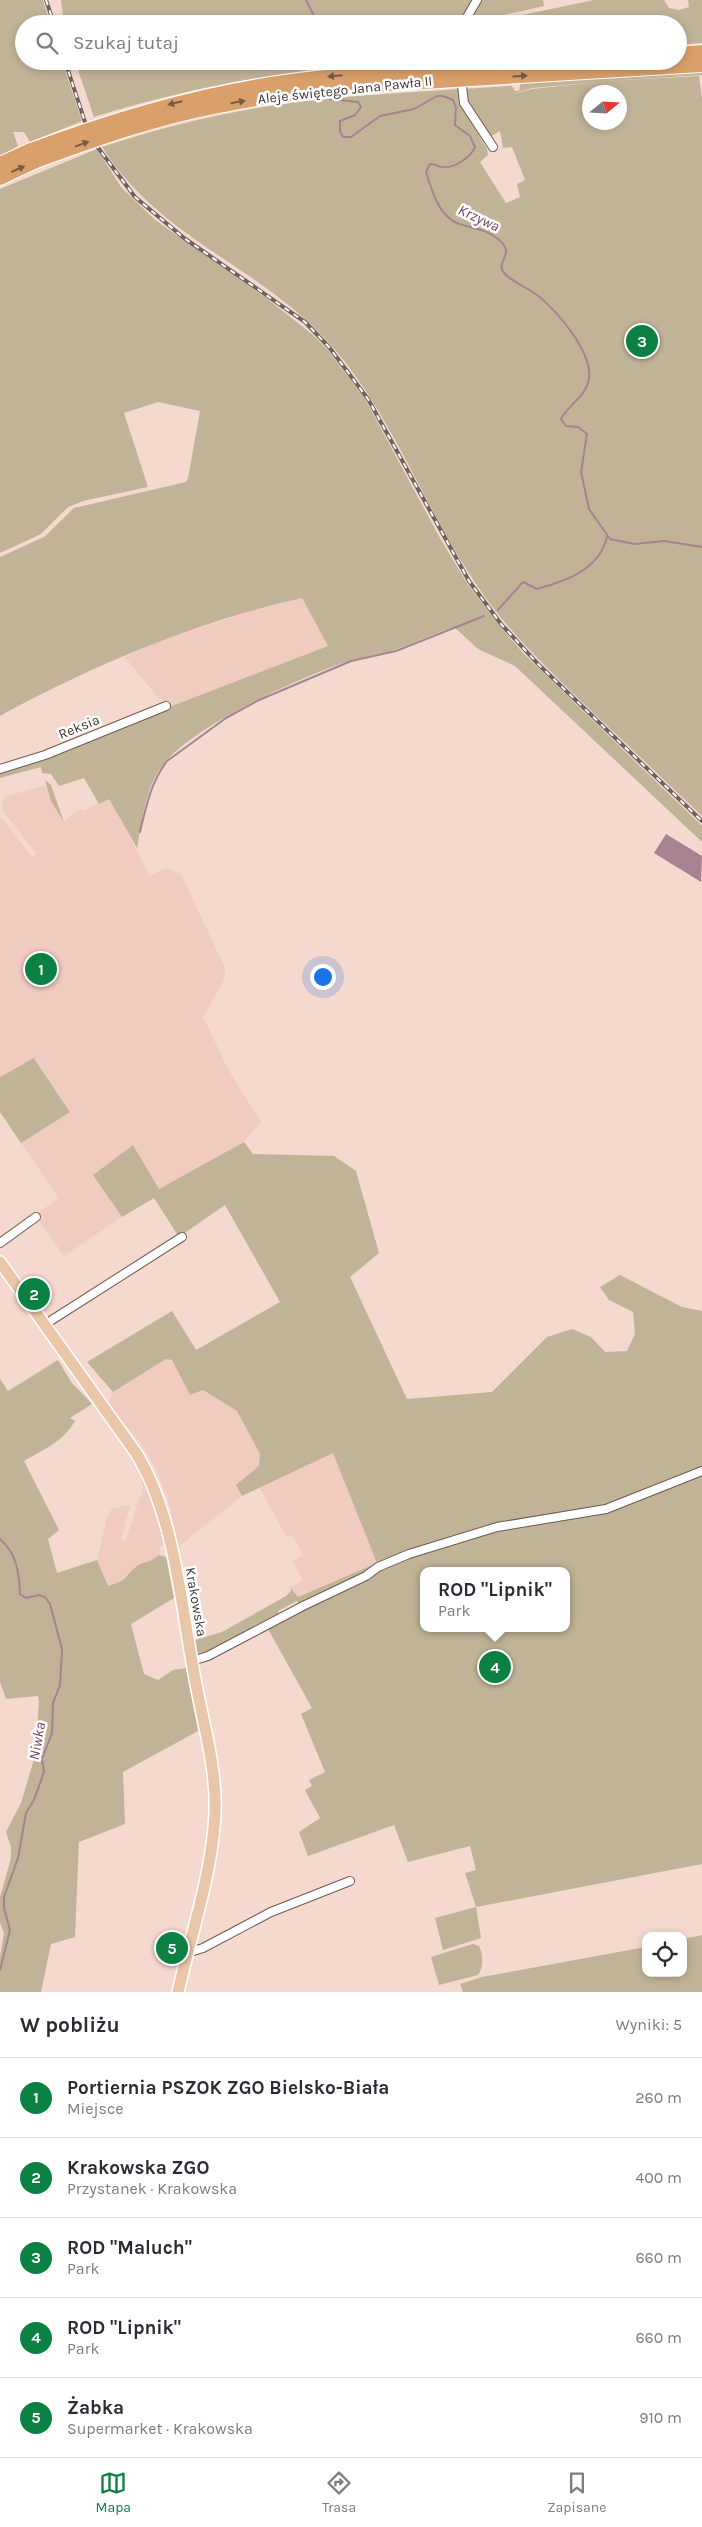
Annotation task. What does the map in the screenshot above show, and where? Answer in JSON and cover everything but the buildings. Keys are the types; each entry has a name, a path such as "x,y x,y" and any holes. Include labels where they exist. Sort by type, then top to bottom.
{"highway":[{"path":"687,53 702,52"},
{"name":"Aleje świętego Jana Pawła II","path":"687,65 702,65"},
{"name":"Aleje świętego Jana Pawła II","path":"0,164 34,156 139,112 239,89 310,79 451,70"},
{"name":"Aleje świętego Jana Pawła II","path":"0,178 34,156"}],"main road":[{"name":"Krakowska","path":"0,1262 136,1453 152,1480 166,1520 210,1761 215,1811 211,1853 178,1992"}],"street":[{"path":"468,15 477,0"},
{"path":"467,70 464,104 483,135 493,147"},
{"name":"Reksia","path":"0,769 45,754 166,706"},
{"path":"0,1243 36,1217"},
{"path":"44,1325 182,1237"},
{"path":"192,1661 208,1656 303,1606 409,1554 497,1527 606,1509 702,1471"},
{"path":"187,1953 203,1948 271,1912 350,1881"}],"shaded area":[{"path":"0,0 43,0 47,15 15,15 15,70 65,70 82,121 30,142 24,132 13,132 18,146 0,156"},
{"path":"61,0 475,0 466,15 63,15"},
{"path":"479,0 543,0 544,6 504,15 471,15"},
{"path":"594,0 664,0 669,8 679,10 689,7 688,0 702,0 702,43 687,44 687,15 522,15"},
{"path":"78,70 312,70 250,79 171,95 94,117"},
{"path":"702,71 702,75 607,81 699,76 702,100 702,816 559,680 501,618 457,554 371,399 329,343 302,316 181,229 153,206 126,179 102,147 150,132 249,109 339,98 459,89 465,111 487,149 488,155 480,162 506,203 520,197 517,184 525,180 512,147 503,148 500,131 488,138 472,115 463,89 512,86 515,91 519,91 521,82","holes":["599,82 532,89 503,97 532,88"]},
{"path":"97,149 121,187 154,219 270,301 312,334 328,350 365,399 441,540 467,583 524,654 702,826 702,842 515,666 478,649 454,627 394,650 328,668 245,706 191,739 171,756 153,781 144,809 137,848 109,799 99,804 84,778 59,786 51,774 42,773 41,767 0,778 0,772 328,646 302,598 225,619 147,646 108,662 0,716 0,557 44,537 74,508 186,482 200,411 158,402 124,413 148,487 83,501 68,507 41,534 0,553 0,189"},
{"path":"302,598 328,647 167,709 162,698 159,699 125,657 154,643 272,604"},
{"path":"45,780 51,785 64,822 51,801"},
{"path":"46,785 51,801 64,822 77,810 81,809 84,811 109,798 150,876 165,868 181,874 225,968 224,980 203,1017 229,1071 261,1122 244,1142 159,1189 133,1145 93,1175 122,1217 64,1256 35,1215 59,1198 21,1143 70,1111 35,1058 0,1077 0,816 32,857 37,854 3,811 2,801 5,800 4,797"},
{"path":"666,834 702,856 701,882 654,853"},
{"path":"34,1058 70,1112 21,1143 0,1112 0,1077"},
{"path":"244,1142 253,1154 334,1156 356,1171 379,1253 350,1277 407,1399 492,1392 547,1337 572,1329 591,1337 605,1352 627,1351 635,1334 633,1312 609,1300 600,1287 620,1275 682,1307 702,1311 702,1864 476,1907 465,1873 476,1870 470,1846 408,1862 394,1825 308,1856 299,1832 320,1818 305,1790 312,1786 309,1780 325,1772 301,1714 312,1708 268,1629 304,1609 297,1601 278,1611 280,1616 209,1652 197,1653 195,1640 222,1632 286,1596 291,1591 290,1587 298,1597 377,1563 333,1453 242,1496 236,1485 259,1466 260,1454 237,1411 203,1390 190,1395 172,1360 166,1359 113,1392 87,1362 172,1311 196,1350 280,1302 225,1205 179,1237 154,1198 122,1217 93,1175 133,1145 159,1189"},
{"path":"166,1359 172,1360 190,1395 203,1390 238,1411 260,1454 259,1466 237,1485 242,1496 178,1547 168,1499 156,1469 140,1442 108,1405 113,1392"},
{"path":"58,1360 71,1382 92,1404 70,1418 75,1421 59,1440 24,1461 59,1530 48,1539 57,1573 97,1560 108,1586 123,1580 140,1564 159,1555 166,1557 174,1598 131,1624 144,1674 158,1680 173,1670 186,1668 198,1731 123,1772 125,1824 79,1842 75,1937 51,1944 41,1992 0,1992 0,1957 4,1933 0,1923 0,1897 11,1858 11,1847 6,1832 21,1803 35,1756 39,1702 38,1696 6,1699 0,1682 0,1379 8,1391"},
{"path":"333,1453 377,1563 298,1597 291,1587 303,1580 293,1561 303,1555 292,1535 287,1537 259,1487"},
{"path":"141,1476 156,1511 164,1545 160,1546 159,1555 151,1562 138,1565 125,1581 107,1586 97,1560 108,1514 113,1508 130,1505 121,1540 126,1541 140,1496 143,1494"},
{"path":"476,1907 481,1938 443,1950 435,1918"},
{"path":"702,1935 702,1992 463,1992 460,1984 482,1977 642,1948 642,1977 687,1977 687,1938"},
{"path":"473,1944 479,1946 482,1957 482,1964 478,1975 439,1985 431,1957"}],"waterway":[{"name":"Krzywa","path":"306,0 314,15"},
{"name":"Krzywa","path":"328,95 330,99 358,102 361,107 355,115 340,121 340,131 343,137 351,137 380,116 414,109 437,96 453,100 456,108 455,125 470,136 475,147 466,158 452,166 442,167 430,164 426,172 431,188 438,204 448,217 455,222 482,230 504,244 506,254 502,270 512,280 533,292 555,311 573,335 587,360 588,383 582,394 561,419 566,426 578,427 587,434 581,472 589,509 610,539 634,544 664,541 702,547"},
{"path":"498,610 523,582 537,589 570,578 589,566 597,558 607,537"},
{"path":"140,832 153,786 167,761 226,718 259,700 351,661 396,651 484,616"},
{"name":"Niwka","path":"0,1539 14,1557 19,1578 20,1594 26,1598 39,1595 45,1597 50,1604 62,1649 60,1685 53,1703 52,1733 42,1759 44,1772 34,1800 26,1813 18,1858 4,1897 4,1908 10,1930 0,1970"}],"railway":[{"path":"46,0 51,15"},
{"path":"68,70 85,122 99,149 135,197 184,238 305,322 329,347 368,399 469,581 501,624 539,665 702,821"}],"place":[{"name":"ROD \"Maluch\"","path":"642,341"},
{"name":"Portiernia PSZOK ZGO Bielsko-Biała","path":"41,969"},
{"name":"Krakowska ZGO","path":"34,1294"},
{"name":"ROD \"Lipnik\"","path":"495,1667"},
{"name":"Żabka","path":"172,1948"}]}
